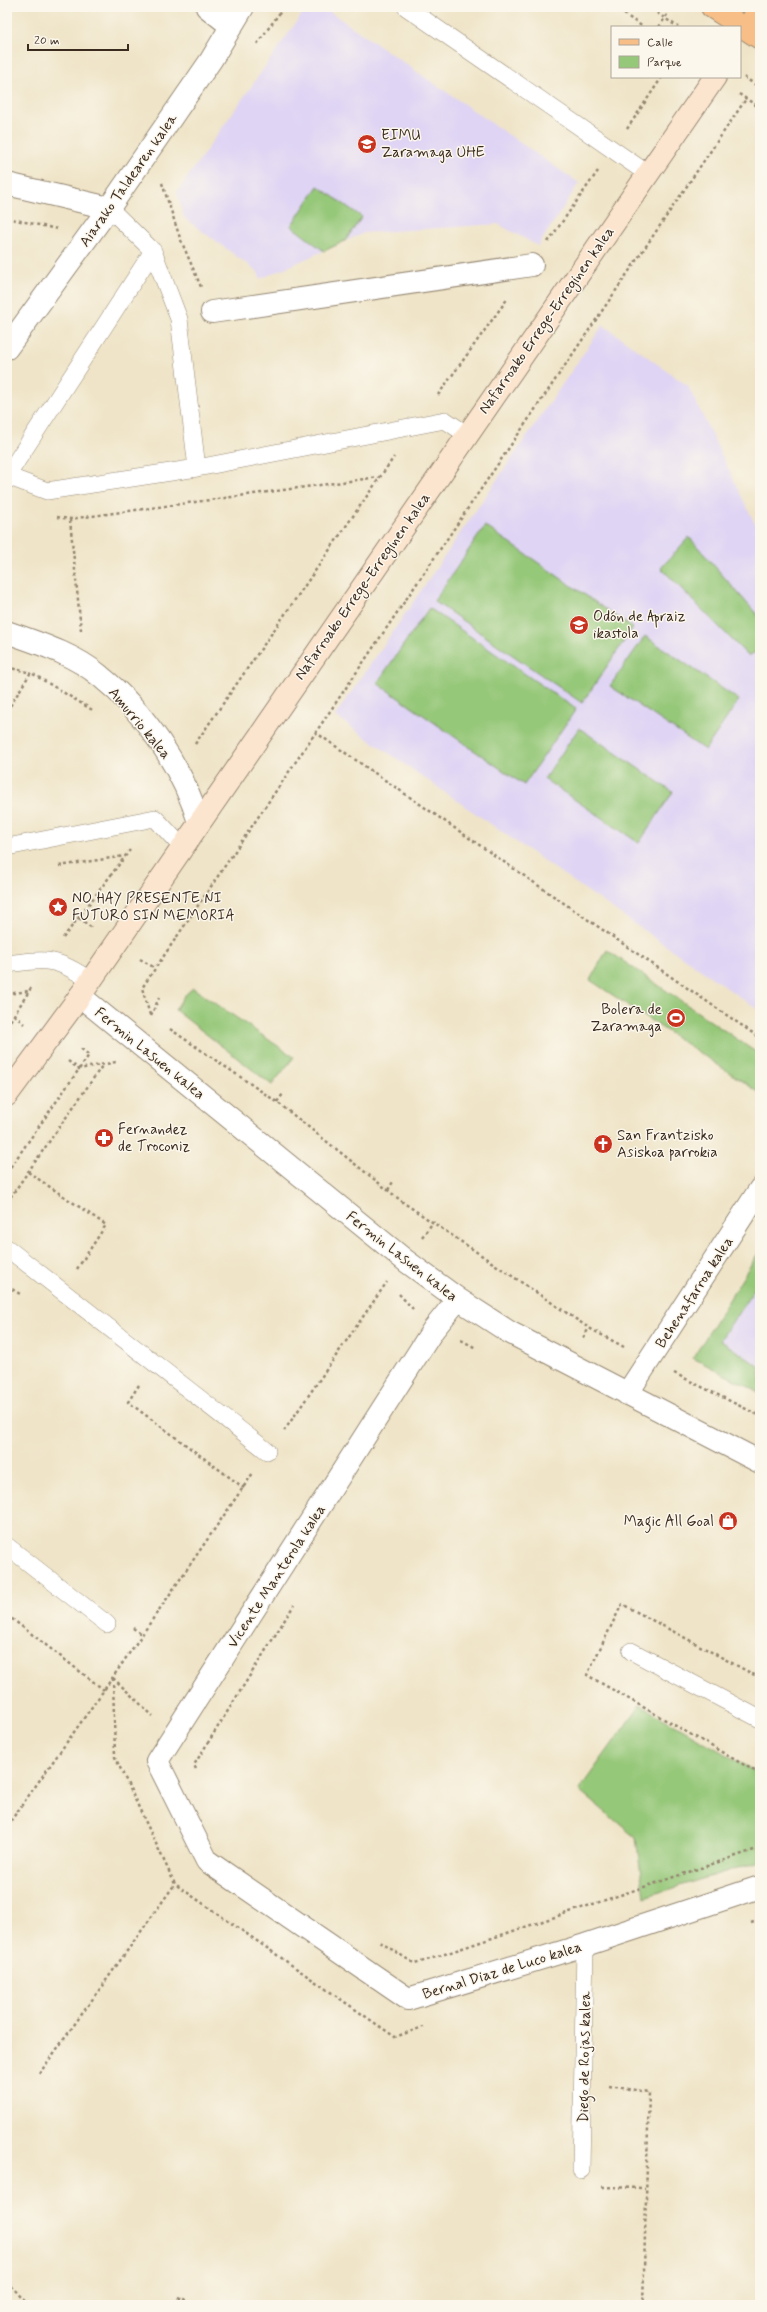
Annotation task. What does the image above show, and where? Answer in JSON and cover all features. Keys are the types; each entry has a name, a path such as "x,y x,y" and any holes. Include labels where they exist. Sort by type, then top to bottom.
{"main road":[{"path":"712,7 737,26"},
{"path":"741,29 749,35 760,7"}],"street":[{"path":"207,7 231,26"},
{"name":"Aiarako Taldearen kalea","path":"7,348 109,208 211,60 243,7"},
{"name":"Nafarroako Errege-Erreginen kalea","path":"7,1095 85,988 466,434 714,78"},
{"path":"7,184 109,208"},
{"path":"212,312 532,265"},
{"name":"Amurrio kalea","path":"7,632 62,653 99,675 131,707 160,742 190,793 199,822"},
{"name":"Fermin Lasuen kalea","path":"85,988 134,1040 406,1261 458,1299 509,1332 760,1462"},
{"name":"Behenafarroa kalea","path":"627,1394 760,1189"},
{"name":"Vicente Manterola kalea","path":"207,1861 157,1761 429,1337 458,1299"},
{"name":"Bernal Diaz de Luco kalea","path":"207,1861 408,1999 585,1945 760,1887"}],"lane":[{"path":"406,7 648,174"},
{"path":"109,208 153,251 179,319 197,468"},
{"path":"153,251 7,476 47,491 197,468 446,420 466,434"},
{"path":"7,847 155,818 182,847"},
{"path":"7,964 47,959 68,966 85,988"},
{"path":"7,1248 267,1451"},
{"path":"7,1546 107,1624"},
{"path":"631,1651 760,1719"},
{"name":"Diego de Rojas kalea","path":"581,2170 585,1945"}],"path":[{"path":"256,45 284,7"},
{"path":"614,7 642,26"},
{"path":"640,7 654,11 677,26"},
{"path":"660,26 672,7"},
{"path":"741,76 760,88"},
{"path":"157,1020 150,1016 142,988 746,99"},
{"path":"160,176 180,238 212,312"},
{"path":"7,218 62,230"},
{"path":"177,769 380,477 532,265"},
{"path":"55,517 70,519 380,477"},
{"path":"70,519 82,634"},
{"path":"7,667 31,672 99,714"},
{"path":"7,711 31,672"},
{"path":"315,732 760,1038"},
{"path":"7,1026 47,959 155,818"},
{"path":"54,866 126,856"},
{"path":"7,994 29,991"},
{"path":"134,1040 150,1016 159,998"},
{"path":"163,1025 277,1102 388,1190 589,1328 649,1361 760,1416"},
{"path":"7,1202 102,1065"},
{"path":"277,1102 283,1094"},
{"path":"28,1172 106,1225 75,1273"},
{"path":"388,1190 394,1180"},
{"path":"7,1826 104,1690 244,1488 267,1451 282,1434 387,1282"},
{"path":"7,1286 27,1298"},
{"path":"456,1346 460,1339"},
{"path":"142,1380 128,1402 244,1488"},
{"path":"197,1772 194,1765 297,1600"},
{"path":"7,1615 104,1690"},
{"path":"375,1939 415,1964 760,1848"},
{"path":"39,2074 175,1884"},
{"path":"745,1924 760,1920"},
{"path":"605,2086 649,2092 643,2305"},
{"path":"7,2281 28,2305"},
{"path":"176,2305 181,2297 192,2305"}],"shaded area":[{"name":"EIMU Zaramaga UHE","path":"307,7 323,7 579,183 538,246 498,224 364,233 260,279 258,272 184,218 177,192"},
{"name":"Odón de Apraiz ikastola","path":"603,325 688,386 760,534 760,1011 335,716"},
{"path":"760,1250 760,1393 693,1358"}],"green space":[{"path":"318,186 362,217 345,241 324,251 291,226"},
{"path":"485,526 633,628 582,703 434,601"},
{"path":"689,537 760,618 760,650 748,656 661,568"},
{"path":"429,608 576,709 524,785 377,683"},
{"path":"645,636 739,700 705,750 610,686"},
{"path":"579,728 673,792 639,843 544,779"},
{"name":"Bolera de Zaramaga","path":"607,950 760,1055 760,1093 590,980"},
{"path":"193,988 294,1057 272,1085 175,1010 184,996"},
{"path":"760,1250 760,1281 720,1340 760,1367 760,1393 693,1358"},
{"path":"640,1705 760,1774 760,1861 644,1897 636,1838 579,1790"}],"place":[{"name":"EIMU Zaramaga UHE","path":"367,144"},
{"name":"Odón de Apraiz ikastola","path":"579,625"},
{"name":"NO HAY PRESENTE NI FUTURO SIN MEMORIA","path":"58,907"},
{"name":"Bolera de Zaramaga","path":"676,1018"},
{"name":"Fernandez de Troconiz","path":"104,1138"},
{"name":"San Frantzisko Asiskoa parrokia","path":"603,1144"},
{"name":"Magic All Goal","path":"728,1521"}]}
